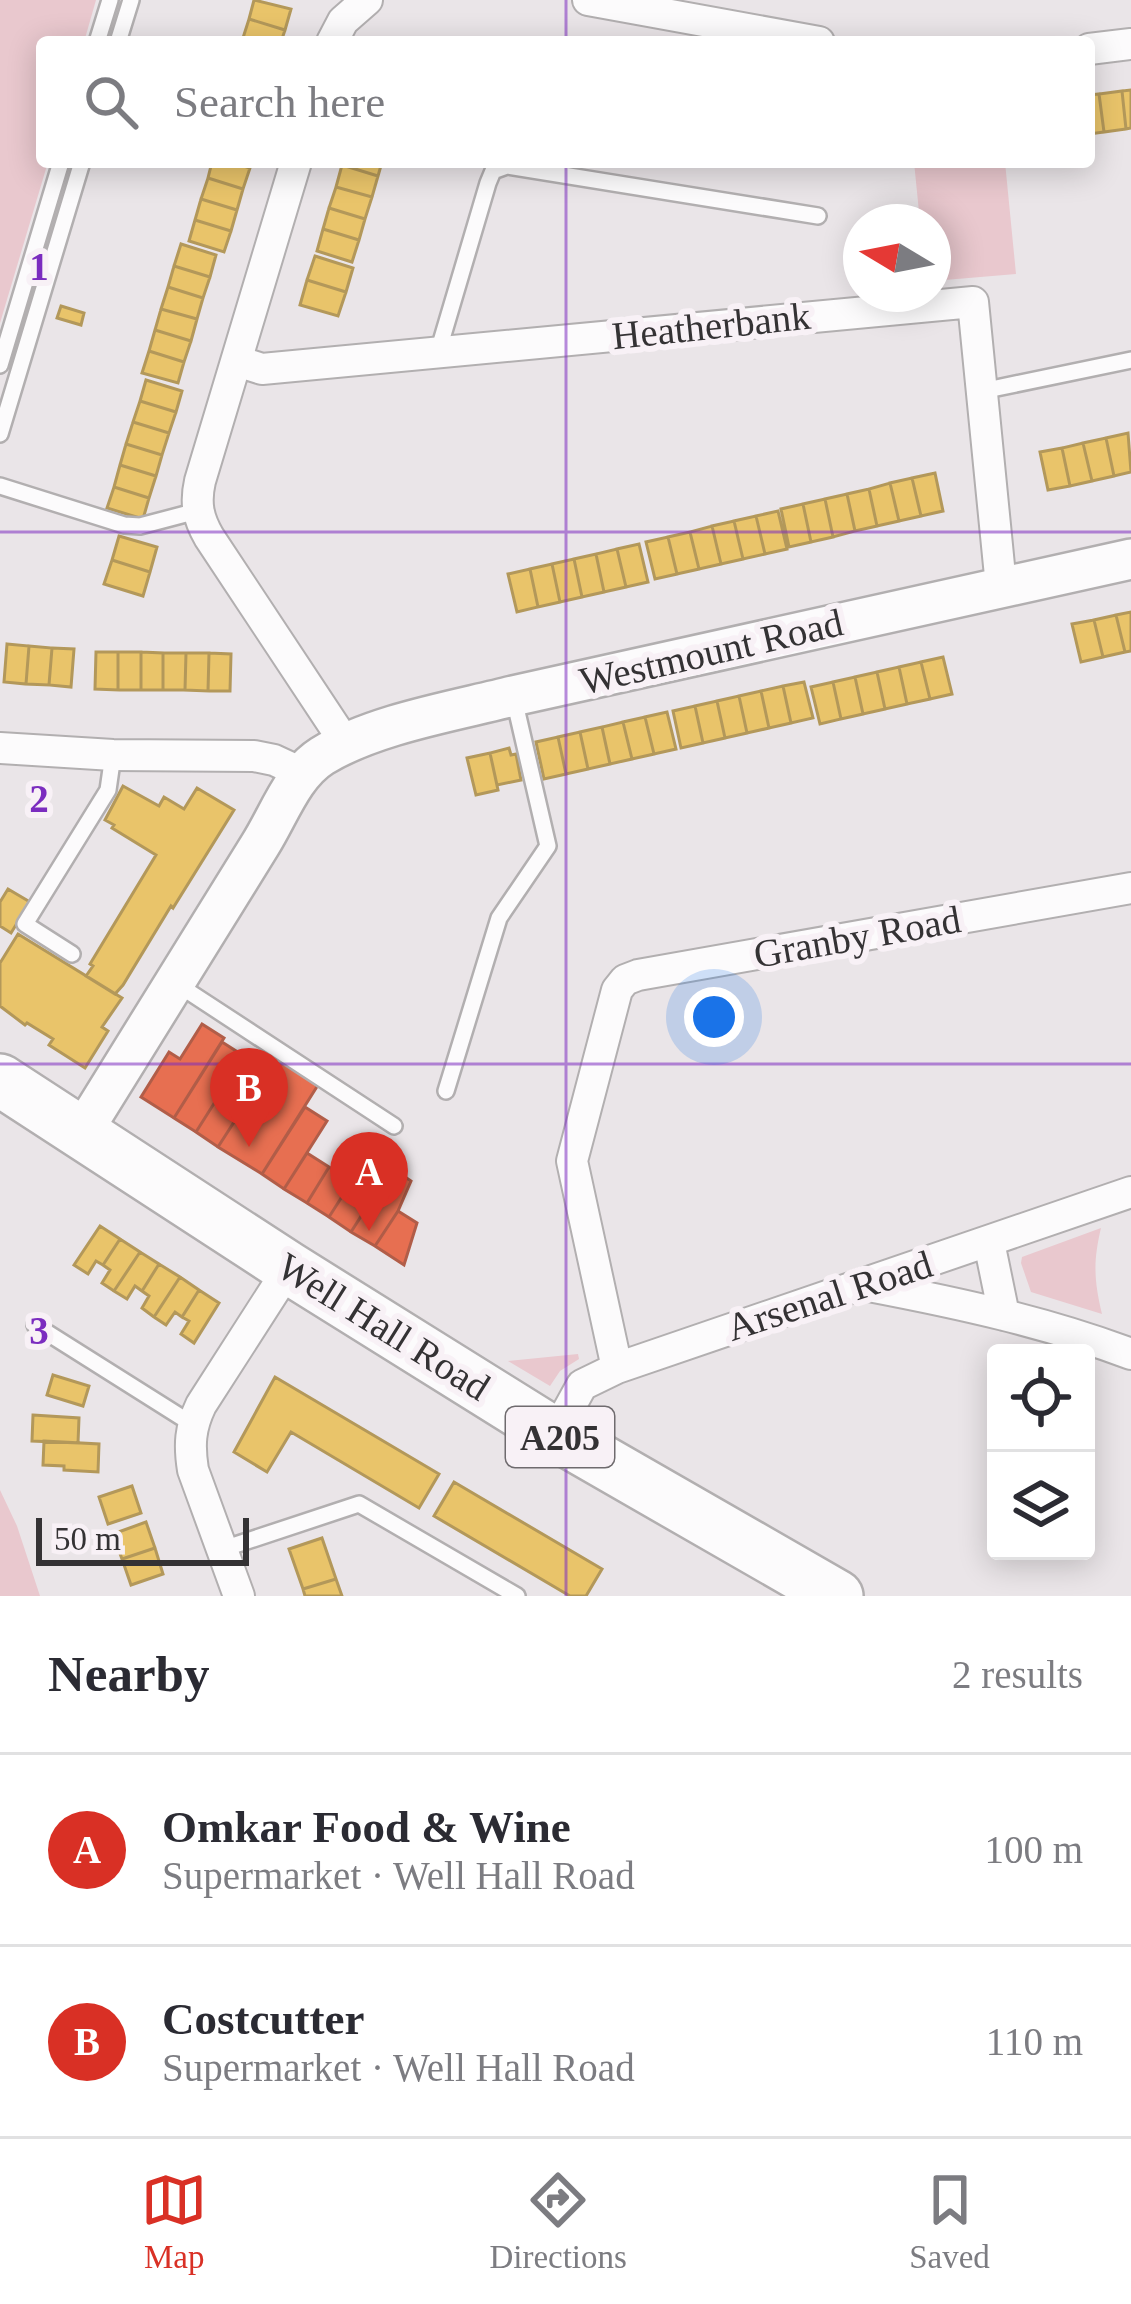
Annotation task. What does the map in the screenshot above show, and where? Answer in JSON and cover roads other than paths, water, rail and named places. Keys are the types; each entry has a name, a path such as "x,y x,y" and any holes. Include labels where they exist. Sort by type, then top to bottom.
{"highway":[{"name":"Well Hall Road","path":"0,1080 555,1434 837,1596"}],"street":[{"path":"335,36 343,21 367,0"},
{"path":"588,0 786,36"},
{"path":"1095,48 1131,44"},
{"path":"294,168 196,496 197,511 209,537 346,744"},
{"name":"Heatherbank","path":"237,362 262,369 974,302 1001,586"},
{"name":"Westmount Road","path":"82,1132 302,772 320,758 415,720 1131,559"},
{"path":"0,748 254,756 302,772"},
{"name":"Granby Road","path":"617,1368 572,1161 617,990 626,980 638,974 1131,888"},
{"name":"Arsenal Road","path":"555,1434 582,1385 617,1368 1131,1192"},
{"path":"988,1242 1004,1315"},
{"path":"239,1596 194,1470 192,1424 290,1268"},
{"path":"862,1285 1004,1315 1131,1354"}],"lane":[{"path":"99,36 110,0"},
{"path":"120,36 131,0"},
{"path":"0,365 59,168"},
{"path":"0,434 80,168"},
{"path":"437,352 493,171 501,168"},
{"path":"519,168 818,216"},
{"path":"982,391 1131,360"},
{"path":"0,486 124,525 140,526 197,511"},
{"path":"446,1091 499,918 548,846 513,696"},
{"path":"72,954 25,924 108,790 113,755"},
{"path":"174,982 394,1126"},
{"path":"35,1325 192,1424"},
{"path":"223,1550 359,1504 517,1596"}],"place":[{"name":"Costcutter","path":"249,1147"},
{"name":"Omkar Food & Wine","path":"369,1231"}]}
